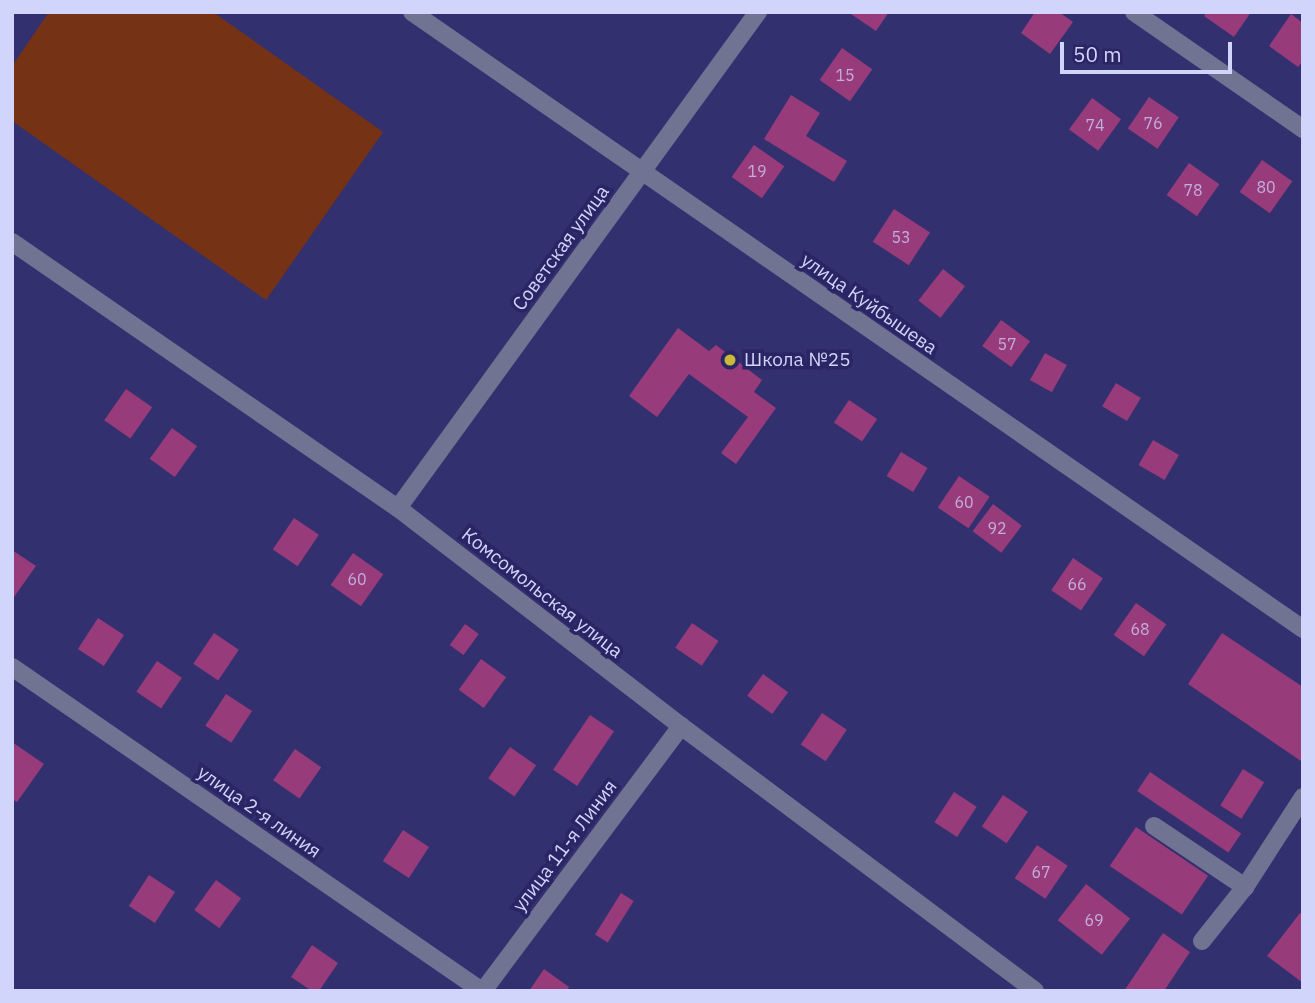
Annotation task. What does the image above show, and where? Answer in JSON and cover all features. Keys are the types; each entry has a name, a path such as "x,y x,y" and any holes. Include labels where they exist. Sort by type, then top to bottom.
{"street":[{"name":"улица Куйбышева","path":"412,12 1303,629"},
{"name":"Советская улица","path":"398,508 758,12"},
{"path":"1134,12 1303,129"},
{"name":"Комсомольская улица","path":"12,242 398,508 681,726 1035,991"},
{"name":"улица 2-я линия","path":"12,667 482,991"},
{"name":"улица 11-я Линия","path":"482,991 681,726"},
{"path":"1202,941 1245,887 1303,797"},
{"path":"1154,827 1245,887"}],"shaded area":[{"path":"49,12 213,12 383,132 266,300 12,121 12,66"}],"building":[{"path":"848,12 889,12 876,31"},
{"path":"1035,12 1059,12 1073,22 1050,54 1021,33"},
{"path":"1207,12 1251,12 1234,37 1204,16"},
{"path":"1291,14 1303,23 1303,61 1298,67 1269,46"},
{"path":"842,48 872,69 850,101 820,80"},
{"path":"791,95 820,113 806,136 847,161 834,182 764,139"},
{"path":"1149,97 1179,117 1158,149 1128,129"},
{"path":"1092,98 1121,119 1098,151 1069,130"},
{"path":"754,145 784,166 762,198 732,177"},
{"path":"1262,160 1292,181 1270,213 1240,192"},
{"path":"1189,163 1219,184 1197,216 1167,195"},
{"path":"894,209 930,232 909,265 873,242"},
{"path":"943,269 965,286 940,318 918,301"},
{"path":"1001,320 1030,341 1011,367 982,346"},
{"path":"678,328 709,351 716,345 762,380 754,392 776,408 736,464 721,453 748,417 689,374 657,417 629,396"},
{"path":"1045,353 1067,365 1052,392 1030,380"},
{"path":"1116,383 1141,398 1127,421 1102,406"},
{"path":"126,389 152,407 130,438 104,420"},
{"path":"849,400 877,419 862,441 834,422"},
{"path":"172,428 197,446 175,477 150,459"},
{"path":"1153,440 1179,455 1164,480 1138,465"},
{"path":"901,452 928,468 913,492 887,476"},
{"path":"959,476 990,497 968,528 938,508"},
{"path":"993,504 1022,526 1001,553 973,531"},
{"path":"294,518 319,535 298,566 273,550"},
{"path":"12,550 36,566 14,597 12,596"},
{"path":"353,553 383,574 361,606 331,585"},
{"path":"1073,558 1103,578 1081,610 1051,590"},
{"path":"1136,603 1166,624 1144,656 1114,635"},
{"path":"98,618 124,635 104,666 78,649"},
{"path":"692,623 719,641 702,666 675,648"},
{"path":"465,624 479,634 463,655 450,645"},
{"path":"214,633 239,650 218,680 193,664"},
{"path":"1222,633 1303,687 1301,761 1188,684"},
{"path":"481,659 506,677 484,708 459,690"},
{"path":"157,661 182,678 161,708 136,692"},
{"path":"763,674 788,692 772,714 747,696"},
{"path":"226,694 252,711 231,743 205,726"},
{"path":"822,713 847,730 826,761 801,745"},
{"path":"590,715 614,731 577,786 553,770"},
{"path":"12,742 44,764 17,802 12,799"},
{"path":"510,747 536,765 514,796 488,778"},
{"path":"295,749 321,767 299,798 273,780"},
{"path":"1243,769 1264,782 1241,819 1220,805"},
{"path":"1150,772 1241,834 1228,853 1137,791"},
{"path":"954,792 977,807 957,837 934,822"},
{"path":"1003,795 1028,812 1007,843 982,827"},
{"path":"1136,827 1208,876 1182,915 1110,866"},
{"path":"403,830 429,847 409,878 383,861"},
{"path":"1037,845 1068,866 1045,899 1015,878"},
{"path":"149,875 175,892 155,923 129,906"},
{"path":"216,880 241,898 219,928 194,910"},
{"path":"1086,884 1130,918 1102,955 1058,920"},
{"path":"621,893 634,901 608,943 595,935"},
{"path":"1300,913 1303,915 1303,983 1267,956"},
{"path":"1163,933 1190,952 1164,991 1124,991"},
{"path":"312,945 338,963 319,991 312,991 291,977"},
{"path":"544,969 569,987 567,991 529,991"}],"place":[{"name":"Школа №25","path":"730,360"}]}
